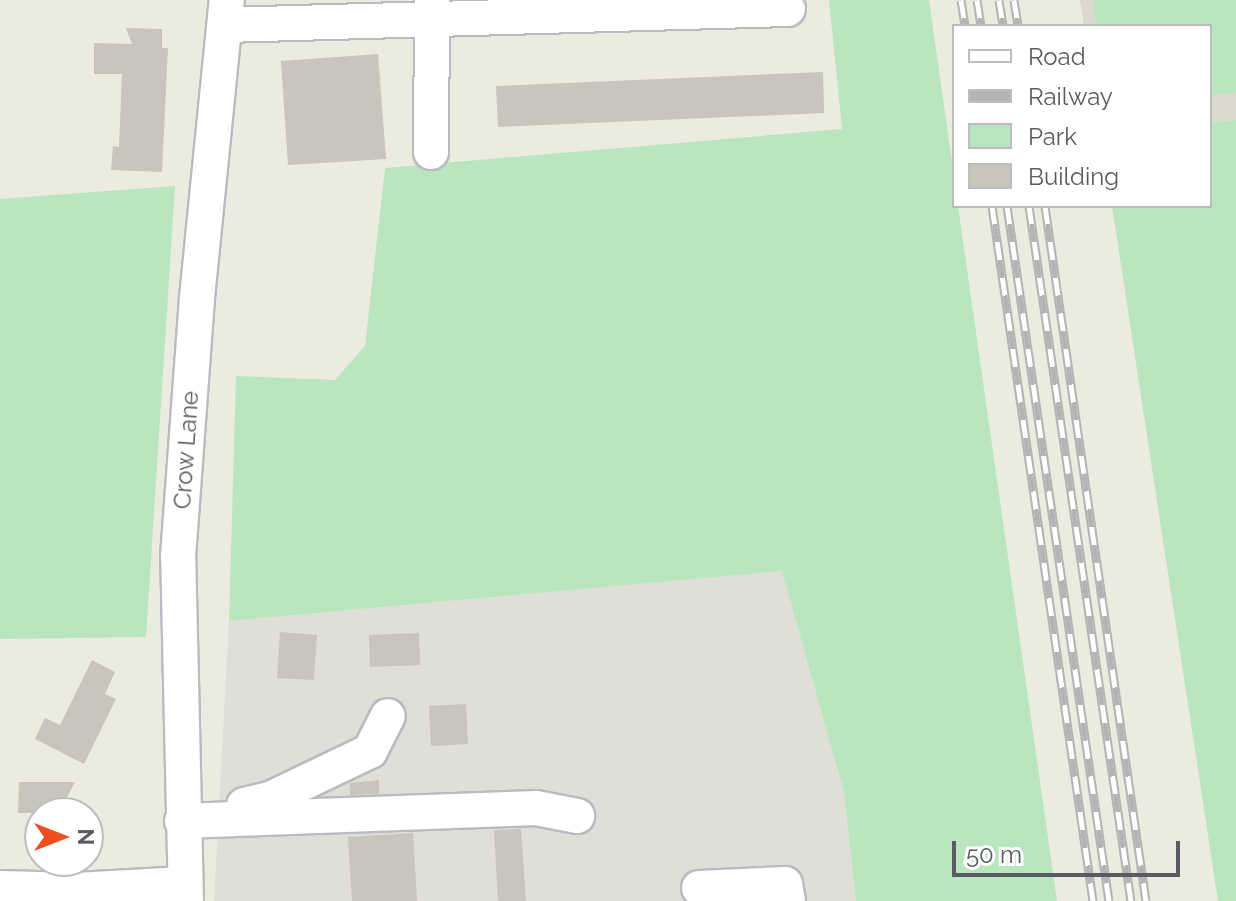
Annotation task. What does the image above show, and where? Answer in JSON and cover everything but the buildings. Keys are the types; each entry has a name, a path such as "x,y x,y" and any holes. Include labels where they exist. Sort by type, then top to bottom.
{"street":[{"path":"431,152 432,9"},
{"path":"226,12 788,9"},
{"name":"Crow Lane","path":"186,893 178,557 197,298 226,12"},
{"path":"182,821 270,799 330,773 370,751 388,716"},
{"path":"182,821 536,808 577,816"},
{"path":"699,888 785,884 788,901"},
{"path":"0,888 186,893"}],"shaded area":[{"path":"1080,0 1236,0 1236,120 1212,122 1212,24 1084,24"},
{"path":"783,571 844,792 856,901 214,901 229,621"}],"green space":[{"path":"829,0 929,0 952,162 952,208 958,208 1057,901 856,901 844,792 782,571 229,621 236,376 335,380 365,346 385,168 842,129"},
{"path":"1093,0 1236,0 1236,93 1212,95 1212,24 1096,24"},
{"path":"1236,120 1236,901 1218,901 1112,208 1212,208 1212,122"},
{"path":"175,186 146,637 0,639 0,199"}],"railway":[{"path":"961,0 965,24"},
{"path":"977,0 981,24"},
{"path":"999,0 1003,24"},
{"path":"1014,0 1018,24"},
{"path":"992,208 1093,901"},
{"path":"1007,208 1109,901"},
{"path":"1029,208 1131,901"},
{"path":"1045,208 1146,901"}]}
